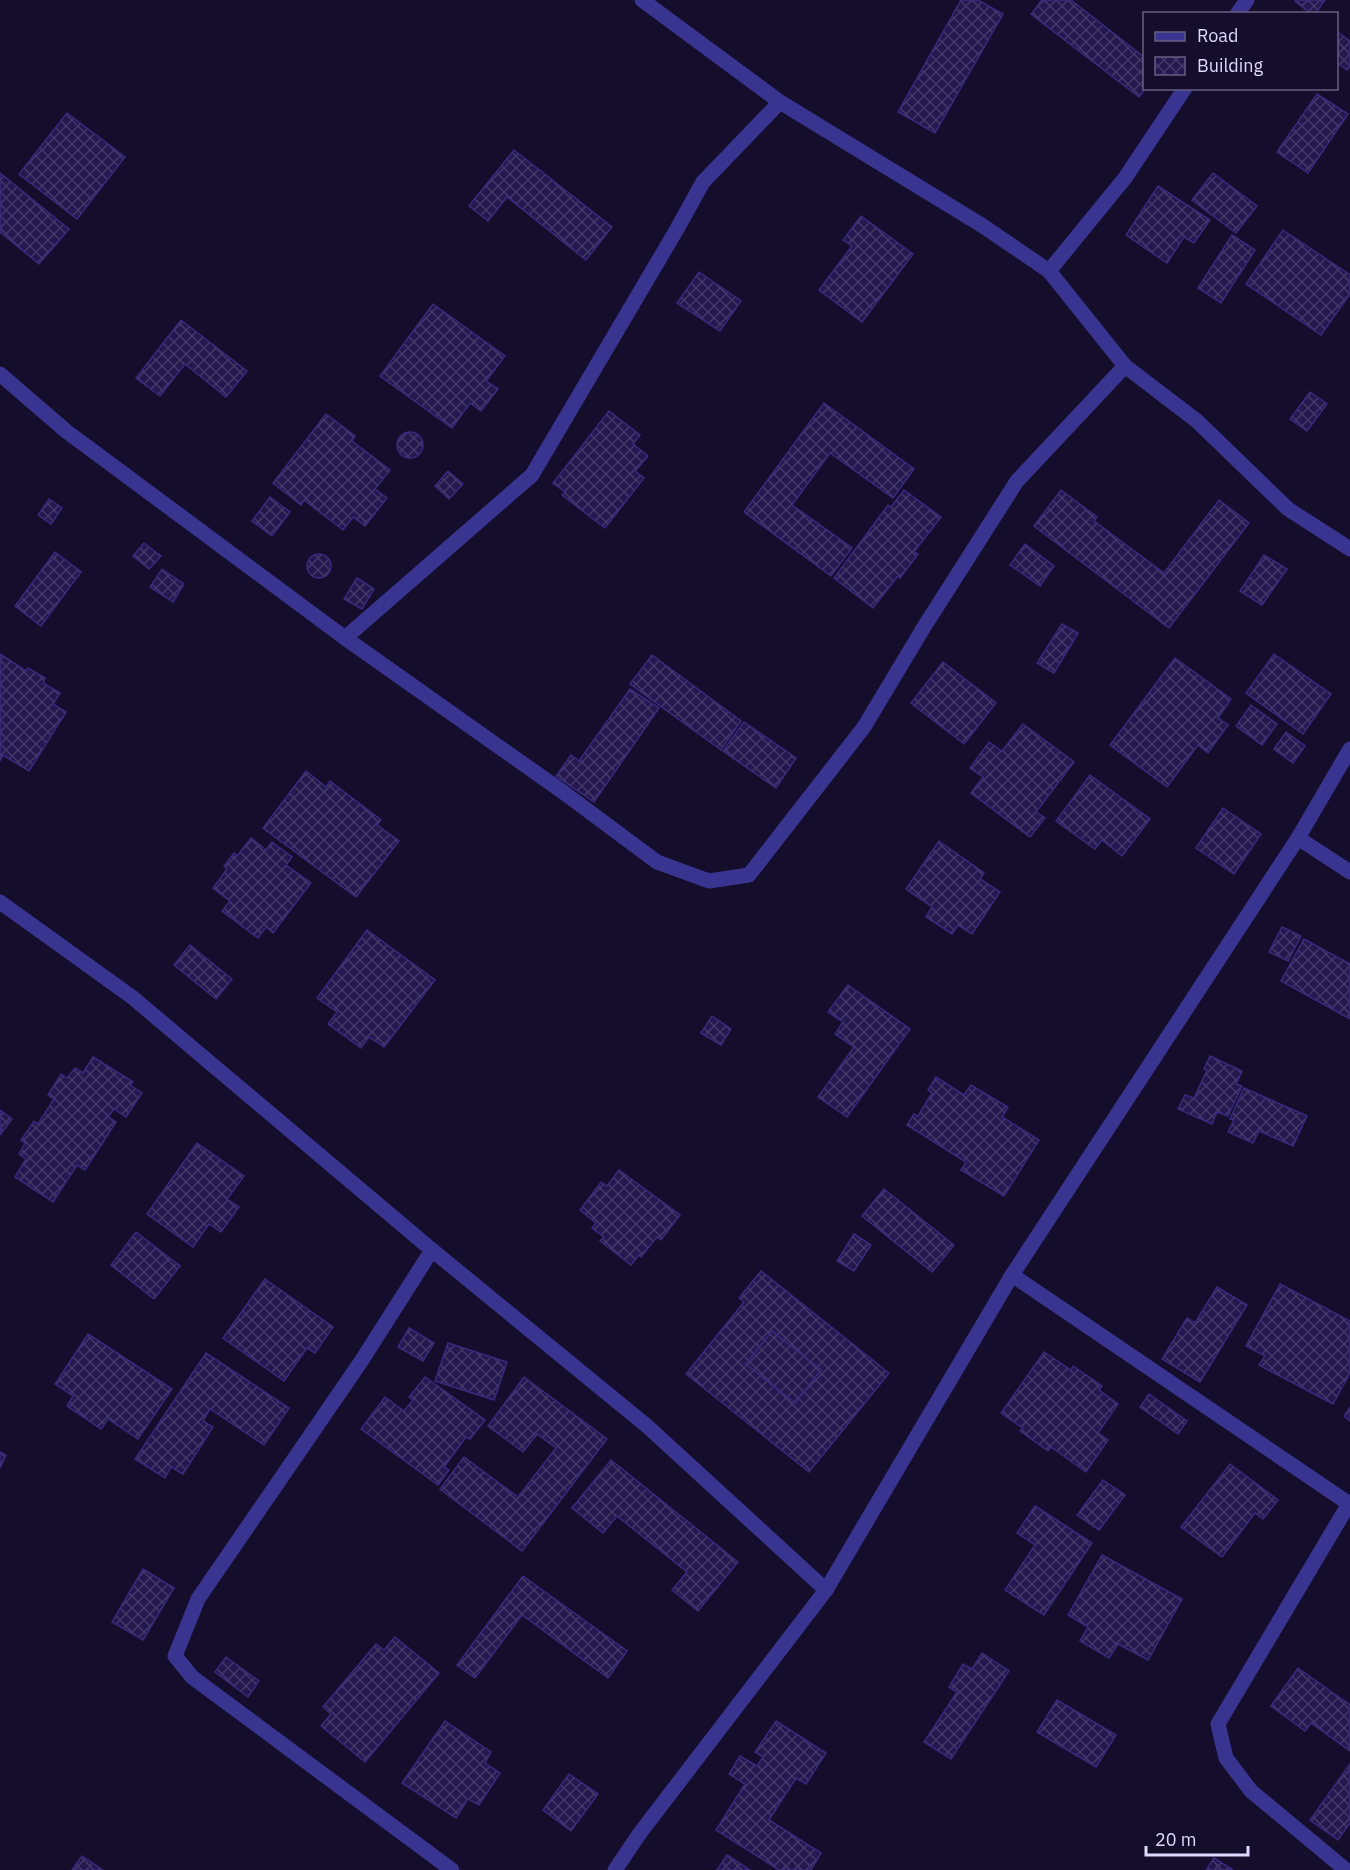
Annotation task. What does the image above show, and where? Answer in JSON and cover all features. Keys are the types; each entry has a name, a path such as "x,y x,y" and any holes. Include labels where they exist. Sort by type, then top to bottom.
{"street":[{"path":"642,0 780,102 983,226 1049,271 1125,366 1197,420 1288,509 1350,549"},
{"path":"1049,271 1125,178 1184,90"},
{"path":"345,638 532,475 703,182 780,102"},
{"path":"0,374 66,431 345,638 563,792 657,862 710,881 749,875 864,727 924,627 1017,481 1125,366"},
{"path":"615,1870 640,1833 826,1590 1012,1275 1298,838 1350,749"},
{"path":"1298,838 1350,872"},
{"path":"0,902 132,997 432,1250 647,1426 826,1590"},
{"path":"432,1250 362,1360 198,1599 175,1656 192,1677 452,1870"},
{"path":"1012,1275 1349,1503 1218,1724 1226,1758 1251,1791 1346,1870"}],"building":[{"path":"961,0 978,0 1003,14 935,133 898,112"},
{"path":"1042,0 1071,0 1143,56 1144,90 1139,97 1031,14"},
{"path":"1325,0 1316,12 1309,12 1295,1"},
{"path":"1338,32 1350,41 1350,66 1347,70 1338,63"},
{"path":"1317,94 1348,114 1308,173 1277,152"},
{"path":"67,113 125,157 77,219 19,174"},
{"path":"514,150 612,227 586,260 507,197 488,221 469,206"},
{"path":"0,173 69,229 39,264 0,232"},
{"path":"1213,173 1257,206 1236,233 1192,200"},
{"path":"1158,186 1210,220 1194,243 1184,237 1167,263 1126,235"},
{"path":"861,216 913,254 862,322 819,290 852,246 843,240"},
{"path":"1283,230 1350,275 1350,294 1321,335 1246,284"},
{"path":"1232,235 1255,250 1221,303 1198,288"},
{"path":"699,272 741,301 720,331 677,303"},
{"path":"433,304 505,356 486,381 498,389 481,411 470,403 452,428 380,376"},
{"path":"181,320 247,371 226,397 185,364 160,396 136,378"},
{"path":"1310,392 1327,404 1307,431 1290,419"},
{"path":"824,403 914,469 893,498 830,453 792,505 852,548 831,576 744,512"},
{"path":"609,411 640,435 633,444 648,456 635,471 644,478 605,528 562,495 565,492 553,483"},
{"path":"326,414 355,436 352,441 390,470 375,489 387,498 365,526 353,517 343,530 304,500 301,505 273,483"},
{"path":"410,432 419,436 423,445 419,454 410,458 401,454 397,445 401,436"},
{"path":"448,471 463,484 449,499 435,486"},
{"path":"904,490 941,517 914,552 918,554 873,608 834,578 888,505 891,507"},
{"path":"1061,490 1097,517 1094,521 1164,573 1219,500 1249,523 1169,628 1034,526"},
{"path":"270,497 290,512 272,536 252,521"},
{"path":"49,499 62,508 51,524 38,515"},
{"path":"144,543 161,556 149,569 133,556"},
{"path":"1025,544 1054,566 1040,586 1010,565"},
{"path":"55,552 81,572 41,626 15,606"},
{"path":"319,554 328,557 331,566 328,575 319,578 310,575 307,566 310,557"},
{"path":"1264,555 1287,569 1262,605 1240,591"},
{"path":"162,569 184,584 173,602 150,587"},
{"path":"357,578 374,589 362,609 344,599"},
{"path":"1062,624 1078,633 1054,673 1037,663"},
{"path":"0,654 26,671 28,668 45,678 43,683 60,693 53,704 66,712 29,771 3,755 0,761"},
{"path":"1274,654 1331,694 1303,734 1246,693"},
{"path":"652,655 741,721 721,750 630,684"},
{"path":"1175,658 1231,699 1218,718 1228,725 1208,753 1198,745 1167,787 1110,745"},
{"path":"943,662 996,703 964,744 911,703"},
{"path":"630,689 659,708 594,802 556,776 571,755 579,761"},
{"path":"1251,705 1277,724 1262,745 1236,726"},
{"path":"744,722 796,758 776,788 723,751"},
{"path":"1023,724 1074,762 1036,812 1045,818 1030,837 971,793 983,777 970,768 989,742 1002,751"},
{"path":"1286,732 1305,746 1293,763 1274,749"},
{"path":"306,771 326,787 330,781 381,820 377,825 399,841 356,897 263,828"},
{"path":"1090,775 1150,819 1122,856 1102,840 1095,849 1056,821"},
{"path":"1223,808 1261,834 1234,874 1196,848"},
{"path":"251,838 266,850 272,842 292,857 286,865 311,883 273,933 266,927 258,938 222,911 230,901 213,888 227,869 224,866 234,853 237,856"},
{"path":"939,841 984,873 980,879 1000,892 972,934 958,925 952,934 926,917 932,907 906,889"},
{"path":"1282,927 1301,936 1288,961 1269,952"},
{"path":"367,930 435,980 384,1047 369,1037 361,1048 328,1024 337,1012 317,998"},
{"path":"1304,939 1350,964 1350,1019 1281,981"},
{"path":"190,945 232,979 216,999 174,965"},
{"path":"848,985 910,1029 847,1117 818,1097 854,1047 835,1034 843,1022 828,1012"},
{"path":"712,1016 731,1029 721,1045 701,1033"},
{"path":"1210,1056 1242,1071 1236,1084 1242,1086 1228,1116 1217,1112 1212,1124 1178,1109 1185,1095 1194,1098 1207,1070 1204,1069"},
{"path":"93,1057 133,1082 130,1085 142,1093 126,1117 114,1109 108,1117 116,1122 85,1170 77,1165 53,1202 15,1177 26,1159 19,1154 25,1143 21,1140 34,1121 38,1124 54,1099 48,1095 61,1074 67,1078 75,1068 83,1073"},
{"path":"936,1077 964,1095 971,1085 1008,1107 1002,1117 1039,1140 1004,1196 961,1170 966,1162 907,1125 914,1114 918,1116 932,1093 928,1090"},
{"path":"1244,1088 1307,1116 1293,1146 1259,1131 1253,1143 1228,1132 1234,1120 1230,1119"},
{"path":"0,1110 12,1119 0,1135"},
{"path":"197,1143 244,1176 227,1199 239,1207 221,1232 209,1224 193,1247 147,1214"},
{"path":"619,1170 680,1215 661,1240 657,1237 641,1257 639,1255 631,1265 600,1241 604,1237 592,1228 596,1223 580,1210 601,1182 607,1186"},
{"path":"884,1189 954,1245 932,1272 862,1216"},
{"path":"136,1232 180,1266 154,1299 111,1265"},
{"path":"854,1234 871,1245 854,1271 837,1261"},
{"path":"761,1271 889,1373 809,1472 686,1374 744,1302 739,1298","holes":["772,1331 821,1370 795,1403 746,1364"]},
{"path":"265,1279 333,1327 315,1353 307,1348 284,1381 223,1338"},
{"path":"1280,1284 1350,1321 1350,1373 1333,1404 1259,1365 1265,1356 1246,1346"},
{"path":"1217,1287 1247,1305 1200,1382 1162,1359 1187,1318 1195,1323"},
{"path":"409,1328 434,1343 423,1361 398,1347"},
{"path":"772,1331 821,1370 795,1403 746,1364"},
{"path":"88,1334 172,1389 138,1439 108,1419 101,1429 67,1406 73,1396 55,1384"},
{"path":"448,1343 507,1362 494,1400 435,1381"},
{"path":"1044,1352 1071,1370 1073,1366 1102,1386 1099,1390 1118,1404 1098,1433 1108,1440 1086,1472 1051,1447 1048,1451 1020,1431 1023,1428 1001,1413"},
{"path":"206,1353 289,1408 264,1445 210,1409 203,1421 213,1427 183,1474 171,1467 165,1478 135,1459"},
{"path":"425,1377 485,1420 470,1439 466,1437 444,1467 449,1470 438,1485 361,1429 385,1397 404,1411 413,1400 409,1397"},
{"path":"524,1377 607,1439 522,1551 440,1489 464,1457 518,1497 556,1448 537,1434 523,1452 488,1426"},
{"path":"1149,1394 1187,1421 1178,1434 1140,1407"},
{"path":"1350,1407 1350,1421 1344,1416"},
{"path":"0,1452 6,1455 0,1468"},
{"path":"611,1460 738,1562 698,1611 672,1590 687,1572 617,1516 603,1533 572,1508"},
{"path":"1230,1464 1278,1500 1263,1519 1255,1513 1222,1557 1181,1527"},
{"path":"1103,1480 1125,1495 1099,1530 1077,1515"},
{"path":"1035,1506 1092,1543 1044,1615 1005,1590 1035,1545 1017,1533"},
{"path":"1102,1555 1182,1599 1148,1660 1118,1644 1109,1658 1080,1641 1088,1627 1068,1615"},
{"path":"143,1569 174,1588 143,1640 112,1622"},
{"path":"523,1576 627,1651 608,1678 522,1615 475,1678 457,1665"},
{"path":"395,1637 439,1673 365,1762 321,1726 331,1714 323,1707 376,1644 384,1650"},
{"path":"982,1653 1009,1671 951,1759 924,1742 957,1692 949,1687 963,1664 972,1669"},
{"path":"226,1657 259,1681 248,1697 215,1672"},
{"path":"1298,1668 1350,1705 1350,1751 1311,1723 1305,1731 1271,1706"},
{"path":"1057,1700 1116,1735 1096,1767 1037,1732"},
{"path":"445,1721 491,1752 485,1763 500,1773 479,1805 468,1799 456,1818 402,1783"},
{"path":"776,1721 826,1753 806,1784 796,1778 769,1820 821,1853 811,1870 779,1870 716,1830 745,1784 729,1774 740,1756 757,1766 763,1757 755,1752"},
{"path":"1350,1764 1350,1823 1338,1840 1310,1820"},
{"path":"569,1774 598,1794 571,1831 543,1810"},
{"path":"727,1855 750,1870 717,1870"},
{"path":"82,1856 103,1870 72,1870"},
{"path":"1214,1858 1233,1870 1206,1870"}]}
